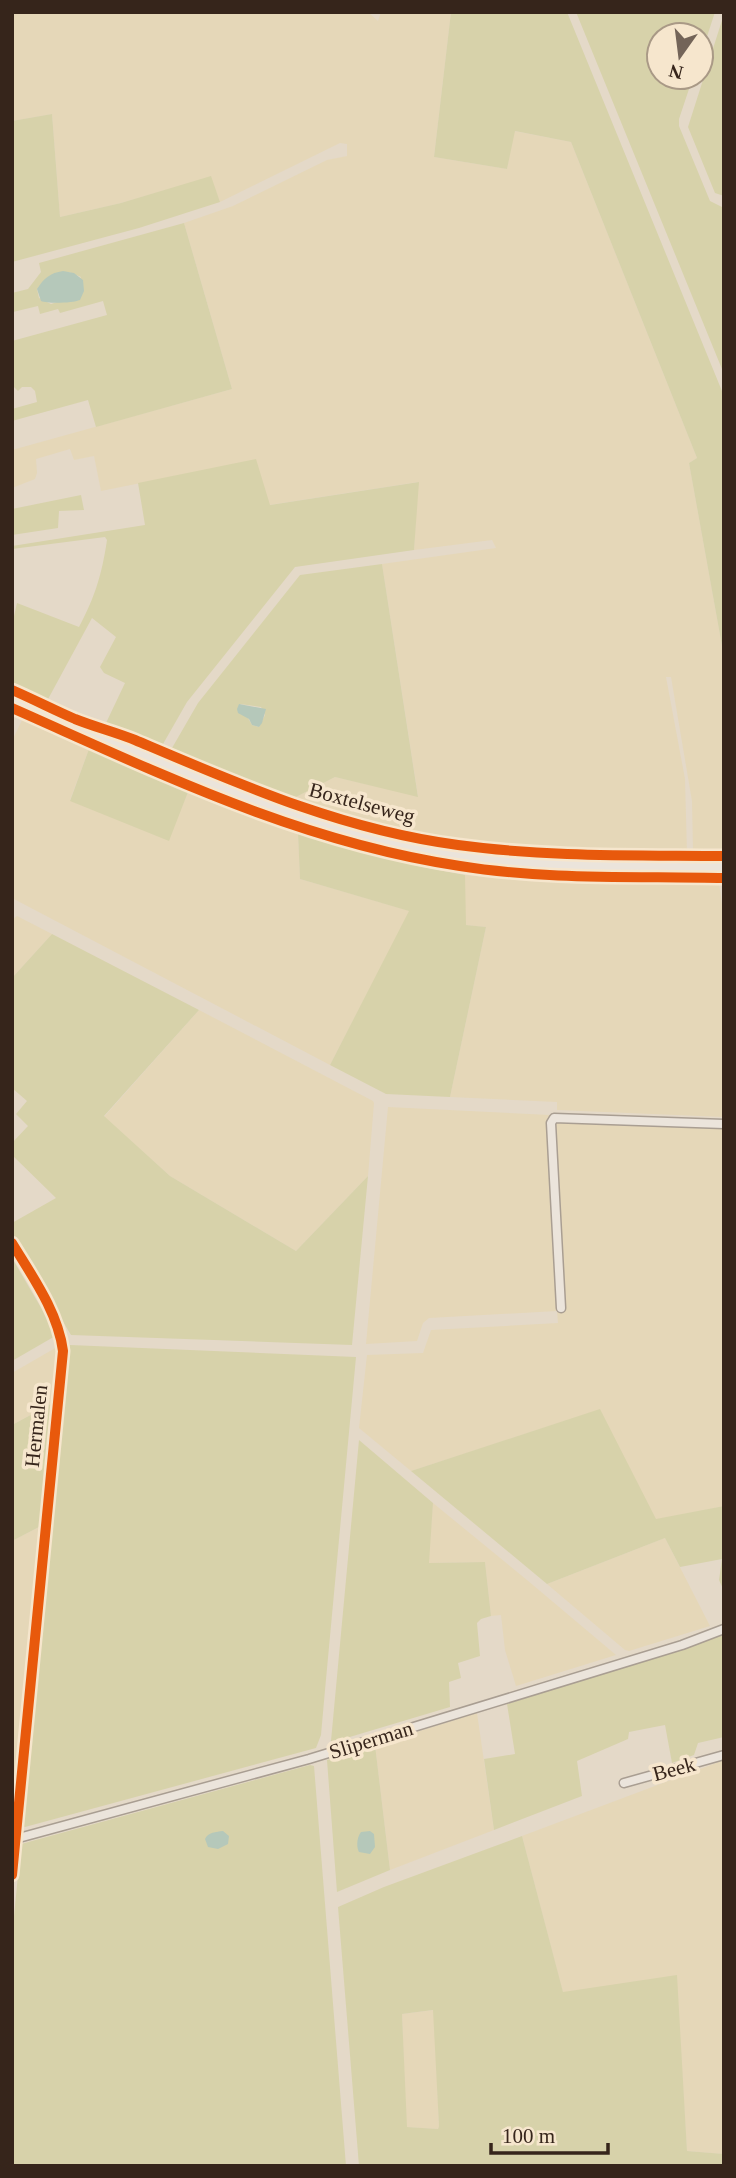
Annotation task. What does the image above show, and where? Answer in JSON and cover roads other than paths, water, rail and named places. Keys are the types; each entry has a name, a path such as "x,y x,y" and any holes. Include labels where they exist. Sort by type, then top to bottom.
{"main road":[{"name":"Boxtelseweg","path":"12,698 235,794 363,837 451,854 525,863 724,867"}],"street":[{"path":"561,1308 551,1123 554,1118 724,1124"},
{"name":"Hermalen","path":"12,1243 36,1283 60,1333 63,1351 12,1875"},
{"name":"Sliperman","path":"15,1839 309,1759 682,1645 724,1629"},
{"name":"Beek","path":"624,1783 724,1755"}]}
